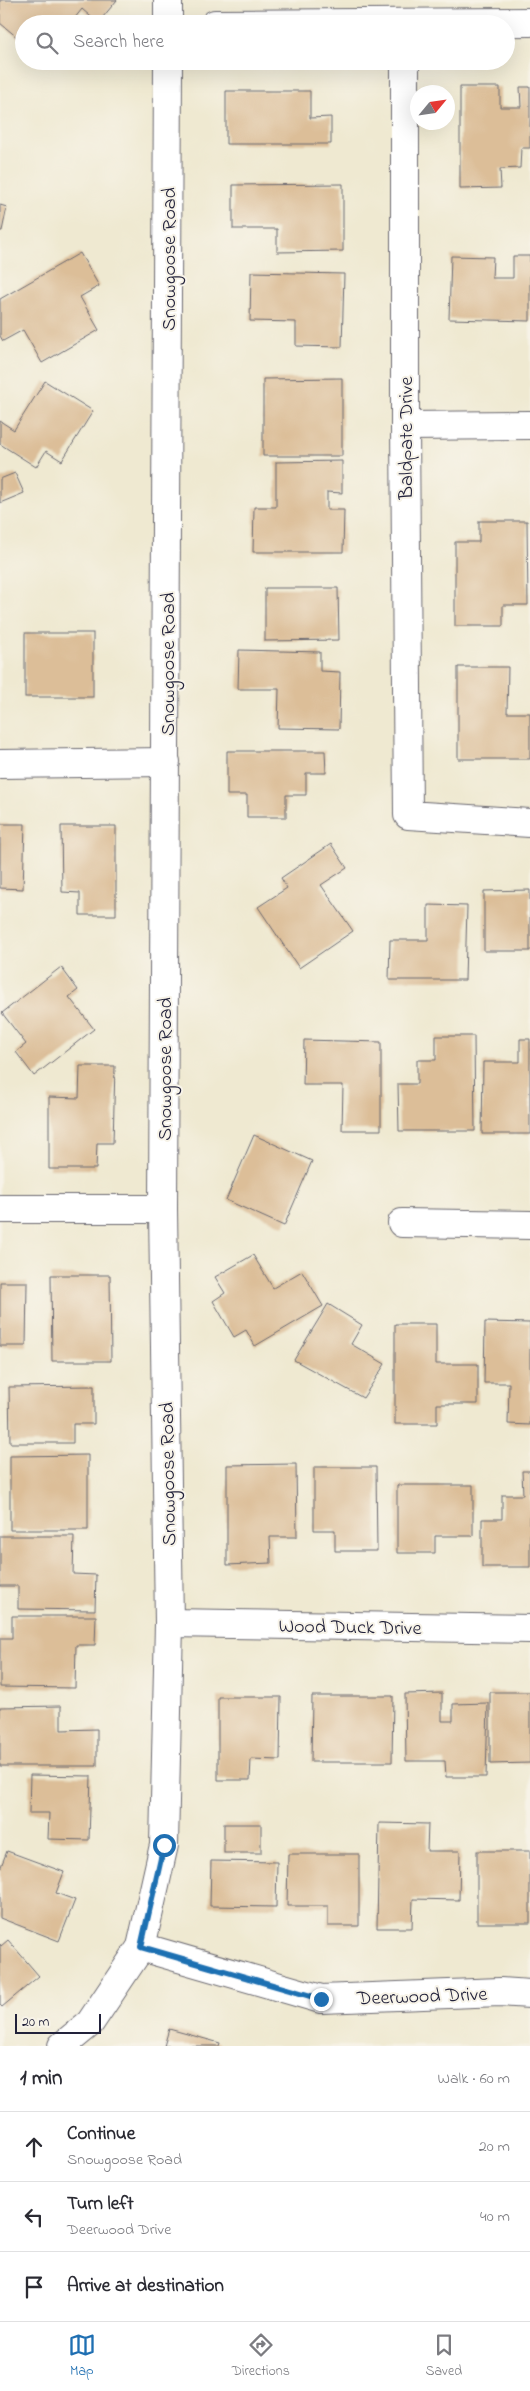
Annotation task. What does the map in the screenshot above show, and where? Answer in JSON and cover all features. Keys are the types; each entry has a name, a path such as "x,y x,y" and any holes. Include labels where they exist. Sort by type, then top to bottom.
{"street":[{"path":"168,0 168,15"},
{"path":"515,22 530,22"},
{"name":"Snowgoose Road","path":"62,2046 90,2023 141,1947 164,1845 169,1624 163,1209 168,70"},
{"name":"Baldpate Drive","path":"405,70 408,814 530,822"},
{"path":"405,426 530,425"},
{"path":"0,764 166,762"},
{"path":"0,1209 163,1209"},
{"path":"402,1223 530,1225"},
{"name":"Wood Duck Drive","path":"169,1624 530,1629"},
{"name":"Deerwood Drive","path":"141,1947 321,1999 500,1992 530,1994"}],"building":[{"path":"0,0 117,0 105,15 89,15 82,9 77,15 15,15 15,36 0,23"},
{"path":"460,87 500,87 500,107 521,107 520,87 530,87 530,148 521,148 520,168 500,169 501,188 460,189"},
{"path":"226,91 310,91 310,118 331,117 331,144 226,144"},
{"path":"343,184 343,251 277,252 277,229 233,229 233,185"},
{"path":"0,205 7,207 2,231 0,231"},
{"path":"80,253 99,286 80,297 99,330 42,363 23,330 3,341 0,336 0,299"},
{"path":"451,256 493,257 492,278 513,278 513,256 530,256 530,321 449,319"},
{"path":"251,272 344,274 342,347 296,346 296,322 250,321"},
{"path":"342,378 342,456 263,456 263,379"},
{"path":"45,381 93,411 62,461 46,451 36,467 0,444 0,421 14,430"},
{"path":"342,461 342,493 327,492 327,510 344,510 343,552 253,552 254,507 276,507 276,462"},
{"path":"15,473 24,493 0,503 0,479"},
{"path":"479,521 527,521 528,605 503,605 503,626 455,626 455,542 479,542"},
{"path":"265,588 338,588 339,640 265,641"},
{"path":"25,633 93,633 93,697 25,697"},
{"path":"239,650 320,652 320,671 340,672 339,729 278,728 279,689 238,689"},
{"path":"458,667 508,667 507,713 530,713 530,759 458,759"},
{"path":"227,751 325,751 326,773 306,773 306,795 286,795 286,817 247,817 247,795 227,795"},
{"path":"0,824 25,824 23,889 0,888"},
{"path":"61,826 116,826 116,915 80,915 80,893 62,892"},
{"path":"331,844 347,868 321,885 353,931 299,968 258,907 287,888 281,878"},
{"path":"530,890 530,951 484,951 484,891"},
{"path":"428,905 467,906 465,980 389,980 390,940 428,940"},
{"path":"61,967 78,990 69,997 94,1029 34,1076 16,1052 26,1044 2,1013"},
{"path":"436,1036 474,1036 475,1131 399,1131 398,1084 417,1084 417,1060 436,1060"},
{"path":"520,1039 530,1039 530,1134 482,1134 483,1062 520,1062"},
{"path":"304,1040 381,1042 381,1130 342,1130 343,1085 303,1085"},
{"path":"80,1066 115,1066 113,1143 97,1143 96,1169 49,1169 49,1097 79,1098"},
{"path":"254,1135 312,1161 284,1226 226,1200"},
{"path":"253,1255 273,1288 302,1271 323,1306 255,1346 246,1330 234,1337 213,1301 225,1293 215,1277"},
{"path":"51,1275 110,1275 111,1361 52,1361"},
{"path":"0,1282 27,1282 26,1346 0,1346"},
{"path":"328,1304 362,1325 351,1344 385,1364 363,1398 294,1360"},
{"path":"485,1322 530,1323 530,1425 508,1424 509,1383 484,1383"},
{"path":"395,1324 436,1324 436,1364 478,1364 478,1404 437,1404 437,1424 395,1424"},
{"path":"94,1386 94,1424 73,1424 73,1443 10,1443 9,1387"},
{"path":"88,1455 88,1530 10,1530 10,1456"},
{"path":"296,1464 297,1537 270,1537 271,1563 227,1565 227,1465"},
{"path":"314,1467 376,1467 377,1551 335,1551 335,1530 314,1530"},
{"path":"522,1471 530,1471 530,1567 482,1567 482,1519 502,1519 502,1495 523,1495"},
{"path":"397,1485 473,1485 473,1536 435,1536 435,1553 397,1553"},
{"path":"0,1536 74,1536 73,1574 96,1575 95,1610 18,1609 18,1586 0,1586"},
{"path":"12,1616 96,1616 95,1645 76,1645 75,1688 0,1687 0,1638 12,1638"},
{"path":"490,1692 530,1692 530,1763 490,1764"},
{"path":"442,1693 442,1721 453,1721 453,1704 488,1703 486,1777 446,1777 445,1761 406,1761 405,1694"},
{"path":"312,1696 393,1696 392,1762 311,1762"},
{"path":"218,1697 281,1697 280,1760 251,1759 250,1780 218,1780"},
{"path":"61,1706 61,1730 97,1729 97,1766 0,1766 0,1707"},
{"path":"30,1775 91,1776 89,1840 48,1839 49,1813 29,1813"},
{"path":"379,1823 428,1824 427,1851 460,1851 459,1900 413,1899 412,1928 377,1928"},
{"path":"224,1824 261,1824 261,1853 224,1853"},
{"path":"7,1851 64,1872 56,1893 75,1900 59,1941 0,1918 0,1869"},
{"path":"477,1851 530,1851 530,1923 477,1923"},
{"path":"288,1854 359,1854 359,1926 328,1926 328,1906 287,1906"},
{"path":"211,1861 277,1862 276,1907 210,1906"},
{"path":"8,1940 39,1976 2,2007 0,2005 0,1944 1,1946"},
{"path":"169,2029 220,2043 219,2046 164,2046"}],"route":[{"path":"164,1845 141,1947 321,1999"}]}
